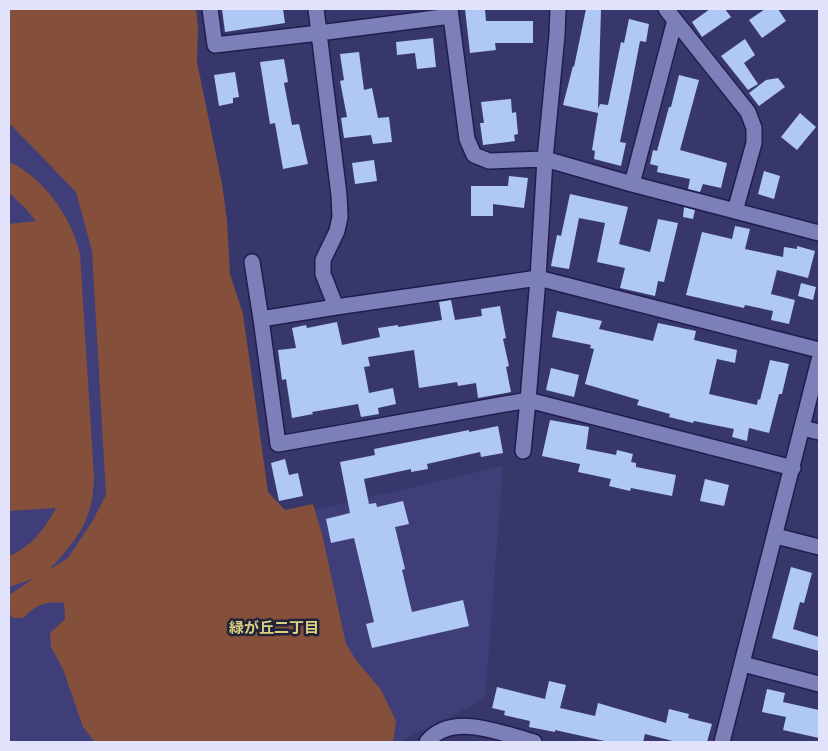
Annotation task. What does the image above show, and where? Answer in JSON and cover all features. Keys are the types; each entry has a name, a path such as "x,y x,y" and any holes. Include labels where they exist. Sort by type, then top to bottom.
{"street":[{"path":"210,9 215,45 319,33 451,12 467,139 474,155 489,161 545,159 819,233"},
{"path":"316,9 339,195 340,217 337,231 324,260 323,274 336,307"},
{"path":"523,451 558,9"},
{"path":"632,184 670,14"},
{"path":"670,14 748,112 754,128 754,143 735,211"},
{"path":"252,262 278,444 528,400 793,468"},
{"path":"261,319 538,278 819,350"},
{"path":"722,742 776,536 819,360"},
{"path":"803,428 819,432"},
{"path":"776,536 819,546"},
{"path":"743,664 819,684"},
{"path":"427,742 431,737 445,729 465,726 478,727 534,742"}],"shaded area":[{"path":"9,9 261,523 503,466 485,699 405,739 404,742 9,742"},
{"path":"9,9 196,9 198,28 197,62 222,184 227,220 230,274 243,314 268,492 285,510 313,504 322,534 346,644 356,660 381,690 396,721 393,742 95,742 83,727 63,669 51,647 50,633 65,619 64,603 52,602 42,604 23,618 13,618 9,613 9,595 33,579 9,587 9,556 24,548 37,536 56,508 9,511 9,224 36,221 9,193 9,162 34,178 55,200 70,227 80,254 94,477 93,493 87,518 82,529 68,549 49,570 68,558 93,520 106,495 92,251 76,192 9,125"}],"building":[{"path":"222,9 283,9 285,23 225,32"},
{"path":"465,9 485,9 486,21 533,21 533,43 495,43 496,50 470,53"},
{"path":"586,9 601,9 598,109 600,104 608,105 621,42 624,43 629,19 649,24 646,42 640,41 620,142 626,143 621,166 594,159 595,151 592,150 598,113 563,105 574,67"},
{"path":"710,9 725,9 731,17 702,37 692,22"},
{"path":"765,9 778,9 786,21 762,38 749,20"},
{"path":"433,38 436,67 417,69 415,53 397,55 396,42"},
{"path":"745,39 755,55 744,63 758,84 748,90 721,56"},
{"path":"359,52 364,90 372,88 378,118 389,117 392,142 373,144 371,135 344,138 341,118 347,117 340,81 344,80 340,54"},
{"path":"284,59 288,82 284,83 292,125 299,124 308,164 283,169 275,123 270,124 260,62"},
{"path":"235,72 239,97 233,98 233,103 219,106 214,75"},
{"path":"679,75 699,80 680,150 727,163 721,188 703,184 700,192 688,189 690,179 657,172 658,166 650,164 653,150 657,151"},
{"path":"778,78 785,87 759,106 749,93 766,80"},
{"path":"511,99 512,113 516,112 518,134 514,135 515,141 483,145 480,123 484,123 481,102"},
{"path":"800,113 816,127 797,150 781,137"},
{"path":"374,160 377,181 355,184 352,163"},
{"path":"764,171 780,176 774,199 758,194"},
{"path":"509,176 528,178 524,208 493,204 493,216 471,216 471,186 508,186"},
{"path":"570,194 628,207 619,244 650,252 658,219 678,223 664,282 658,281 655,296 620,288 625,268 597,262 605,223 579,218 569,269 551,266 557,235 561,236"},
{"path":"684,207 695,210 693,219 683,217"},
{"path":"735,226 750,229 745,249 783,257 784,247 797,249 797,246 815,251 808,278 777,270 771,294 795,300 789,324 771,320 773,311 745,305 744,308 686,295 702,232 732,239"},
{"path":"801,283 816,287 813,300 798,296"},
{"path":"451,300 455,320 482,316 481,309 500,306 506,338 503,339 509,366 506,367 511,392 478,398 476,383 458,386 457,382 419,388 414,350 368,357 370,366 364,367 369,393 393,388 396,404 378,408 379,414 361,417 358,404 312,412 313,414 292,418 286,379 282,380 278,350 296,348 292,328 306,325 307,328 337,322 342,345 380,337 378,328 442,320 439,302"},
{"path":"557,311 602,321 599,329 653,341 658,323 696,331 694,340 737,350 735,363 717,359 709,394 757,405 770,360 789,364 782,394 779,394 769,433 749,428 747,441 732,437 734,429 694,421 693,423 669,417 670,414 637,405 639,400 585,384 594,349 590,348 591,345 552,337"},
{"path":"551,368 579,375 574,397 546,390"},
{"path":"550,420 589,427 586,449 616,455 617,450 633,454 631,462 636,463 636,467 676,475 672,496 631,488 630,491 609,486 611,479 578,472 580,464 542,456"},
{"path":"498,426 503,453 481,457 480,452 427,464 428,469 411,472 411,469 364,479 369,504 376,503 377,507 403,501 409,524 395,527 405,569 402,570 412,612 463,600 469,626 372,648 366,624 374,622 354,538 331,543 326,519 350,513 340,462 375,455 374,449"},
{"path":"285,459 289,475 298,473 303,496 279,501 271,463"},
{"path":"705,479 729,485 724,506 700,501"},
{"path":"791,567 812,573 804,603 800,602 793,629 819,637 819,651 772,638"},
{"path":"549,681 566,685 560,708 595,716 598,703 666,723 669,709 689,714 688,718 712,724 707,742 677,742 645,734 643,742 609,742 555,730 555,732 529,727 530,721 504,715 505,711 492,708 497,687 545,699"},
{"path":"767,689 785,693 783,702 819,710 819,738 783,730 786,717 762,712"}],"district":[{"name":"緑が丘二丁目","path":"274,627"}]}
